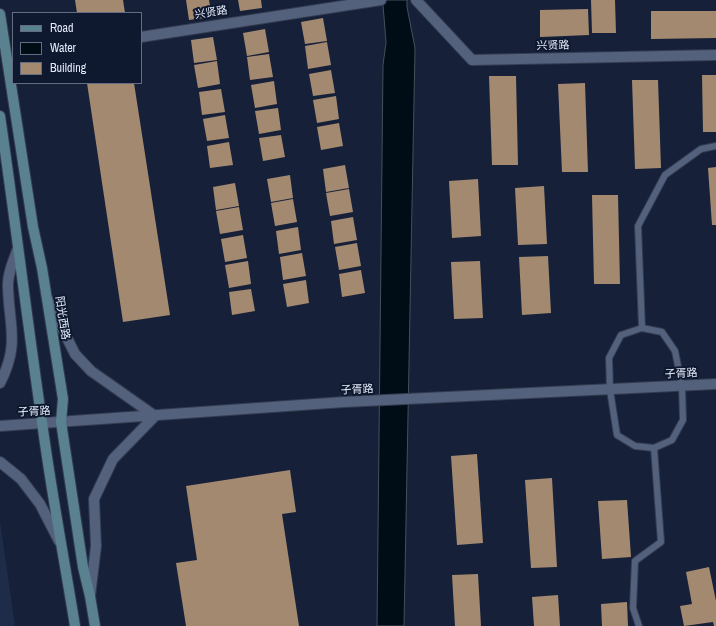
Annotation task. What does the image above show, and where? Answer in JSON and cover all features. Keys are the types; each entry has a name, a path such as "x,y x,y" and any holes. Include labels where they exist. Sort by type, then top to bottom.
{"main road":[{"name":"阳光西路","path":"0,14 12,78"},
{"name":"阳光西路","path":"13,84 33,227 47,297 63,398 61,422 83,567 95,626"},
{"path":"0,116 16,218 18,248 42,423 74,626"}],"street":[{"name":"兴贤路","path":"142,37 379,0"},
{"name":"兴贤路","path":"416,0 472,60 716,55"},
{"path":"0,383 9,366 13,339 8,285 18,248"},
{"path":"47,297 75,354 91,371 155,416 114,459 94,499 96,546 90,596"},
{"name":"子胥路","path":"0,426 344,402 716,384"},
{"path":"0,462 21,479 40,504 61,544"}],"lane":[{"path":"642,328 638,226 665,176 701,149 716,146"},
{"path":"642,328 662,332 675,351 682,386 683,420 672,440 654,448 634,446 617,435 610,390 610,358 621,335 642,328"},
{"path":"639,626 633,608 635,561 661,542 654,448"}],"shaded area":[{"path":"0,521 15,626 0,626"}],"water":[{"path":"383,0 407,0 415,48 404,626 377,626 383,65 386,43"}],"building":[{"path":"75,0 123,0 125,12 77,12"},
{"path":"186,0 209,0 212,17 189,20"},
{"path":"238,0 261,0 262,8 240,11"},
{"path":"591,0 615,0 616,33 592,33"},
{"path":"588,9 589,35 540,37 540,10"},
{"path":"651,11 716,11 716,38 651,39"},
{"path":"323,18 327,41 305,44 301,22"},
{"path":"265,29 269,52 247,56 243,33"},
{"path":"213,37 217,60 194,63 191,40"},
{"path":"327,42 331,65 308,69 305,46"},
{"path":"269,54 273,77 250,80 247,57"},
{"path":"217,61 220,84 198,88 194,65"},
{"path":"331,70 335,93 313,96 309,74"},
{"path":"702,75 716,75 716,132 703,132"},
{"path":"489,76 516,76 518,165 492,165"},
{"path":"632,80 658,80 661,168 635,169"},
{"path":"274,81 277,104 255,108 251,85"},
{"path":"585,83 588,172 562,172 558,84"},
{"path":"87,84 134,84 170,315 123,322"},
{"path":"221,89 225,112 202,115 199,92"},
{"path":"336,96 339,119 317,123 313,100"},
{"path":"278,108 281,130 259,134 255,111"},
{"path":"225,115 229,138 207,141 203,119"},
{"path":"339,123 343,146 321,150 317,127"},
{"path":"281,135 285,157 263,161 259,138"},
{"path":"229,142 233,165 210,168 207,146"},
{"path":"345,165 349,188 326,192 323,169"},
{"path":"716,167 716,225 712,225 708,168"},
{"path":"290,175 293,198 271,202 267,179"},
{"path":"478,179 481,236 452,238 449,181"},
{"path":"235,183 239,206 216,210 213,187"},
{"path":"544,186 547,244 518,245 515,188"},
{"path":"349,189 353,212 330,216 326,193"},
{"path":"592,195 618,195 620,284 594,284"},
{"path":"293,199 297,222 275,226 271,203"},
{"path":"239,207 243,230 220,234 216,211"},
{"path":"353,217 357,240 334,244 331,221"},
{"path":"298,227 301,250 279,254 276,231"},
{"path":"243,235 247,258 225,262 221,239"},
{"path":"357,243 361,266 339,270 335,247"},
{"path":"302,253 306,276 283,280 280,257"},
{"path":"548,256 551,313 522,315 519,257"},
{"path":"248,261 251,284 229,288 225,265"},
{"path":"480,261 483,318 454,319 451,262"},
{"path":"361,270 365,293 342,297 339,274"},
{"path":"306,280 309,303 287,307 283,284"},
{"path":"251,289 255,311 232,315 229,292"},
{"path":"477,454 483,543 457,545 451,456"},
{"path":"290,470 296,512 282,514 299,626 186,626 176,563 197,560 186,486"},
{"path":"552,478 557,567 531,568 525,480"},
{"path":"627,500 631,557 602,559 598,501"},
{"path":"709,567 716,601 716,626 714,626 713,622 684,626 680,606 692,604 686,572"},
{"path":"478,574 481,626 455,626 452,575"},
{"path":"558,595 560,626 534,626 532,597"},
{"path":"627,602 628,626 602,626 601,604"}]}
